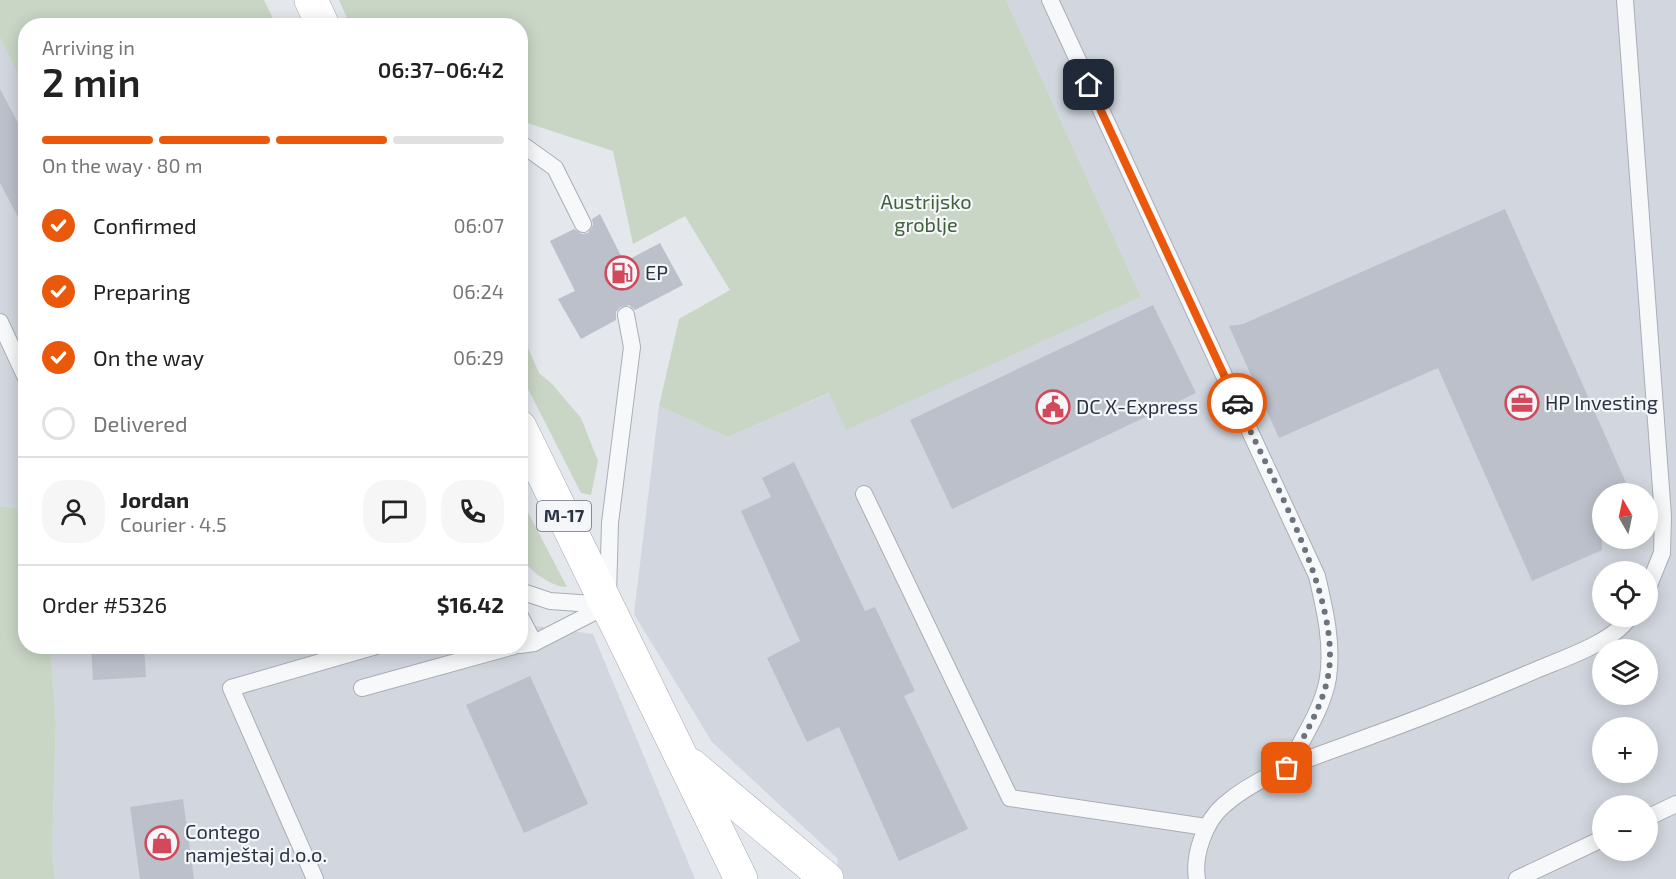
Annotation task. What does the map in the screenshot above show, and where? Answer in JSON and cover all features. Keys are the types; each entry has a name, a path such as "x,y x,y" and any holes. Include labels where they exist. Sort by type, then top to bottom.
{"main road":[{"path":"311,0 320,18"},
{"name":"M-17","path":"528,443 741,879"},
{"path":"682,757 827,879"}],"lane":[{"path":"1050,0 1317,576 1330,643 1328,680 1316,712 1287,768"},
{"path":"1625,0 1663,516 1662,553 1658,563"},
{"path":"528,149 555,168 583,224"},
{"path":"608,605 610,523 632,346 626,315"},
{"path":"0,322 18,361"},
{"path":"864,494 1010,798 1206,827"},
{"path":"528,594 550,601 608,605"},
{"path":"528,644 608,605"},
{"path":"1197,879 1197,862 1206,827 1224,805 1287,768 1437,712 1586,650 1621,627"},
{"path":"315,879 231,688 348,654"},
{"path":"362,688 485,654"},
{"path":"1658,813 1676,804"},
{"path":"1516,879 1592,844"}],"shaded area":[{"path":"1006,0 1676,0 1676,879 836,879 838,859 712,742 634,614 659,406 728,437 830,393 846,429 1141,297"},
{"path":"0,38 18,73 18,511 0,506"},
{"path":"528,625 593,634 695,879 55,879 52,851 56,721 51,654 528,654"}],"green space":[{"path":"0,0 264,0 273,18 18,18 18,73 0,38"},
{"name":"Austrijsko groblje","path":"339,0 1006,0 1141,297 846,430 829,393 728,437 659,406 679,319 730,290 685,216 633,244 613,151 528,123 528,18 347,18"},
{"path":"528,348 539,373 552,384 581,418 598,461 591,495 581,493 528,389"},
{"path":"0,506 18,511 18,654 51,654 56,721 52,851 55,879 0,879"},
{"path":"528,512 567,587 553,584 528,566"}],"building":[{"path":"0,89 18,123 18,217 0,183"},
{"name":"HP Investing","path":"1505,209 1626,483 1592,483 1592,549 1602,550 1532,581 1438,368 1279,438 1229,326 1243,324"},
{"name":"EP","path":"600,214 624,262 660,243 683,285 635,310 629,305 620,307 616,312 616,320 581,339 558,299 575,291 550,241 574,229 582,234 588,233 593,225 592,219"},
{"name":"DC X-Express","path":"1153,305 1196,393 952,509 910,420"},
{"path":"794,462 865,611 875,607 915,691 904,696 968,829 899,861 839,727 807,742 767,658 800,641 741,511 771,497 762,478"},
{"path":"91,654 145,654 146,677 93,680"},
{"path":"530,676 588,804 524,833 466,705"},
{"name":"Contego namještaj d.o.o.","path":"183,799 194,879 140,879 130,807"}],"way so far":[{"path":"1237,403 1317,576 1330,643 1328,680 1316,712 1287,768"}],"place":[{"name":"EP","path":"622,273"},
{"name":"HP Investing","path":"1522,403"},
{"name":"DC X-Express","path":"1053,407"},
{"name":"Contego namještaj d.o.o.","path":"162,843"}],"route":[{"path":"1089,85 1237,403"}]}
